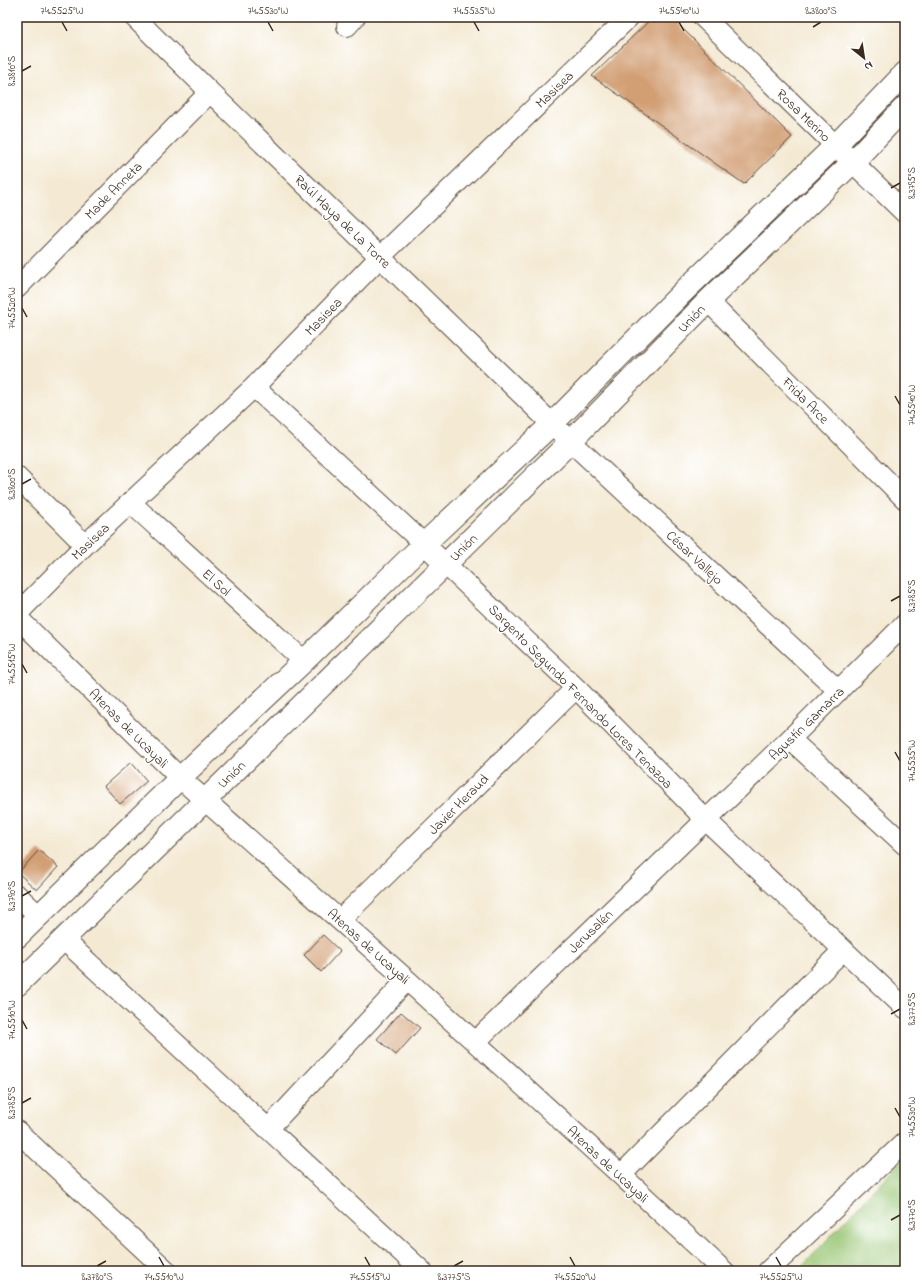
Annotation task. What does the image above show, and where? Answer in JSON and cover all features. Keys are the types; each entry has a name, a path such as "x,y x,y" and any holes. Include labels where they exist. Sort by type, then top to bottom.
{"main road":[{"name":"Unión","path":"17,937 424,544 552,424 682,293 836,145 905,73"},
{"name":"Unión","path":"17,985 446,564 708,301 853,162 905,107"}],"street":[{"name":"Raúl Haya de La Torre","path":"134,17 552,424"},
{"name":"Masisea","path":"17,616 85,545 254,387 380,257 629,17"},
{"name":"Rosa Merino","path":"703,17 905,213"},
{"name":"Made Anneta","path":"17,288 210,92"},
{"name":"Frida Arce","path":"708,301 905,499"},
{"name":"Sargento Segundo Fernando Lores Tenazoa","path":"254,387 446,564 576,688 706,820 905,1008"},
{"name":"César Vallejo","path":"552,424 839,691"},
{"path":"17,477 85,545"},
{"name":"El Sol","path":"131,503 304,661"},
{"name":"Atenas de Ucayali","path":"17,616 180,778 407,980 724,1271"},
{"name":"Agustín Gamarra","path":"706,820 839,691 905,624"},
{"name":"Javier Heraud","path":"340,920 576,688"},
{"path":"790,739 905,846"},
{"name":"Jerusalén","path":"475,1042 706,820"},
{"path":"17,895 39,916"},
{"path":"63,939 422,1271"},
{"path":"621,1175 843,950"},
{"path":"268,1129 407,980"},
{"path":"17,1131 167,1271"},
{"path":"768,1271 905,1142"}],"green space":[{"path":"905,1156 905,1271 798,1271"}],"building":[{"path":"653,17 671,17 792,137 744,184 592,76"},
{"path":"131,762 147,781 120,804 104,786"},
{"path":"39,850 58,867 37,890 18,873"},
{"path":"323,935 340,951 321,972 304,955"},
{"path":"401,1012 420,1028 396,1055 377,1039"}]}
